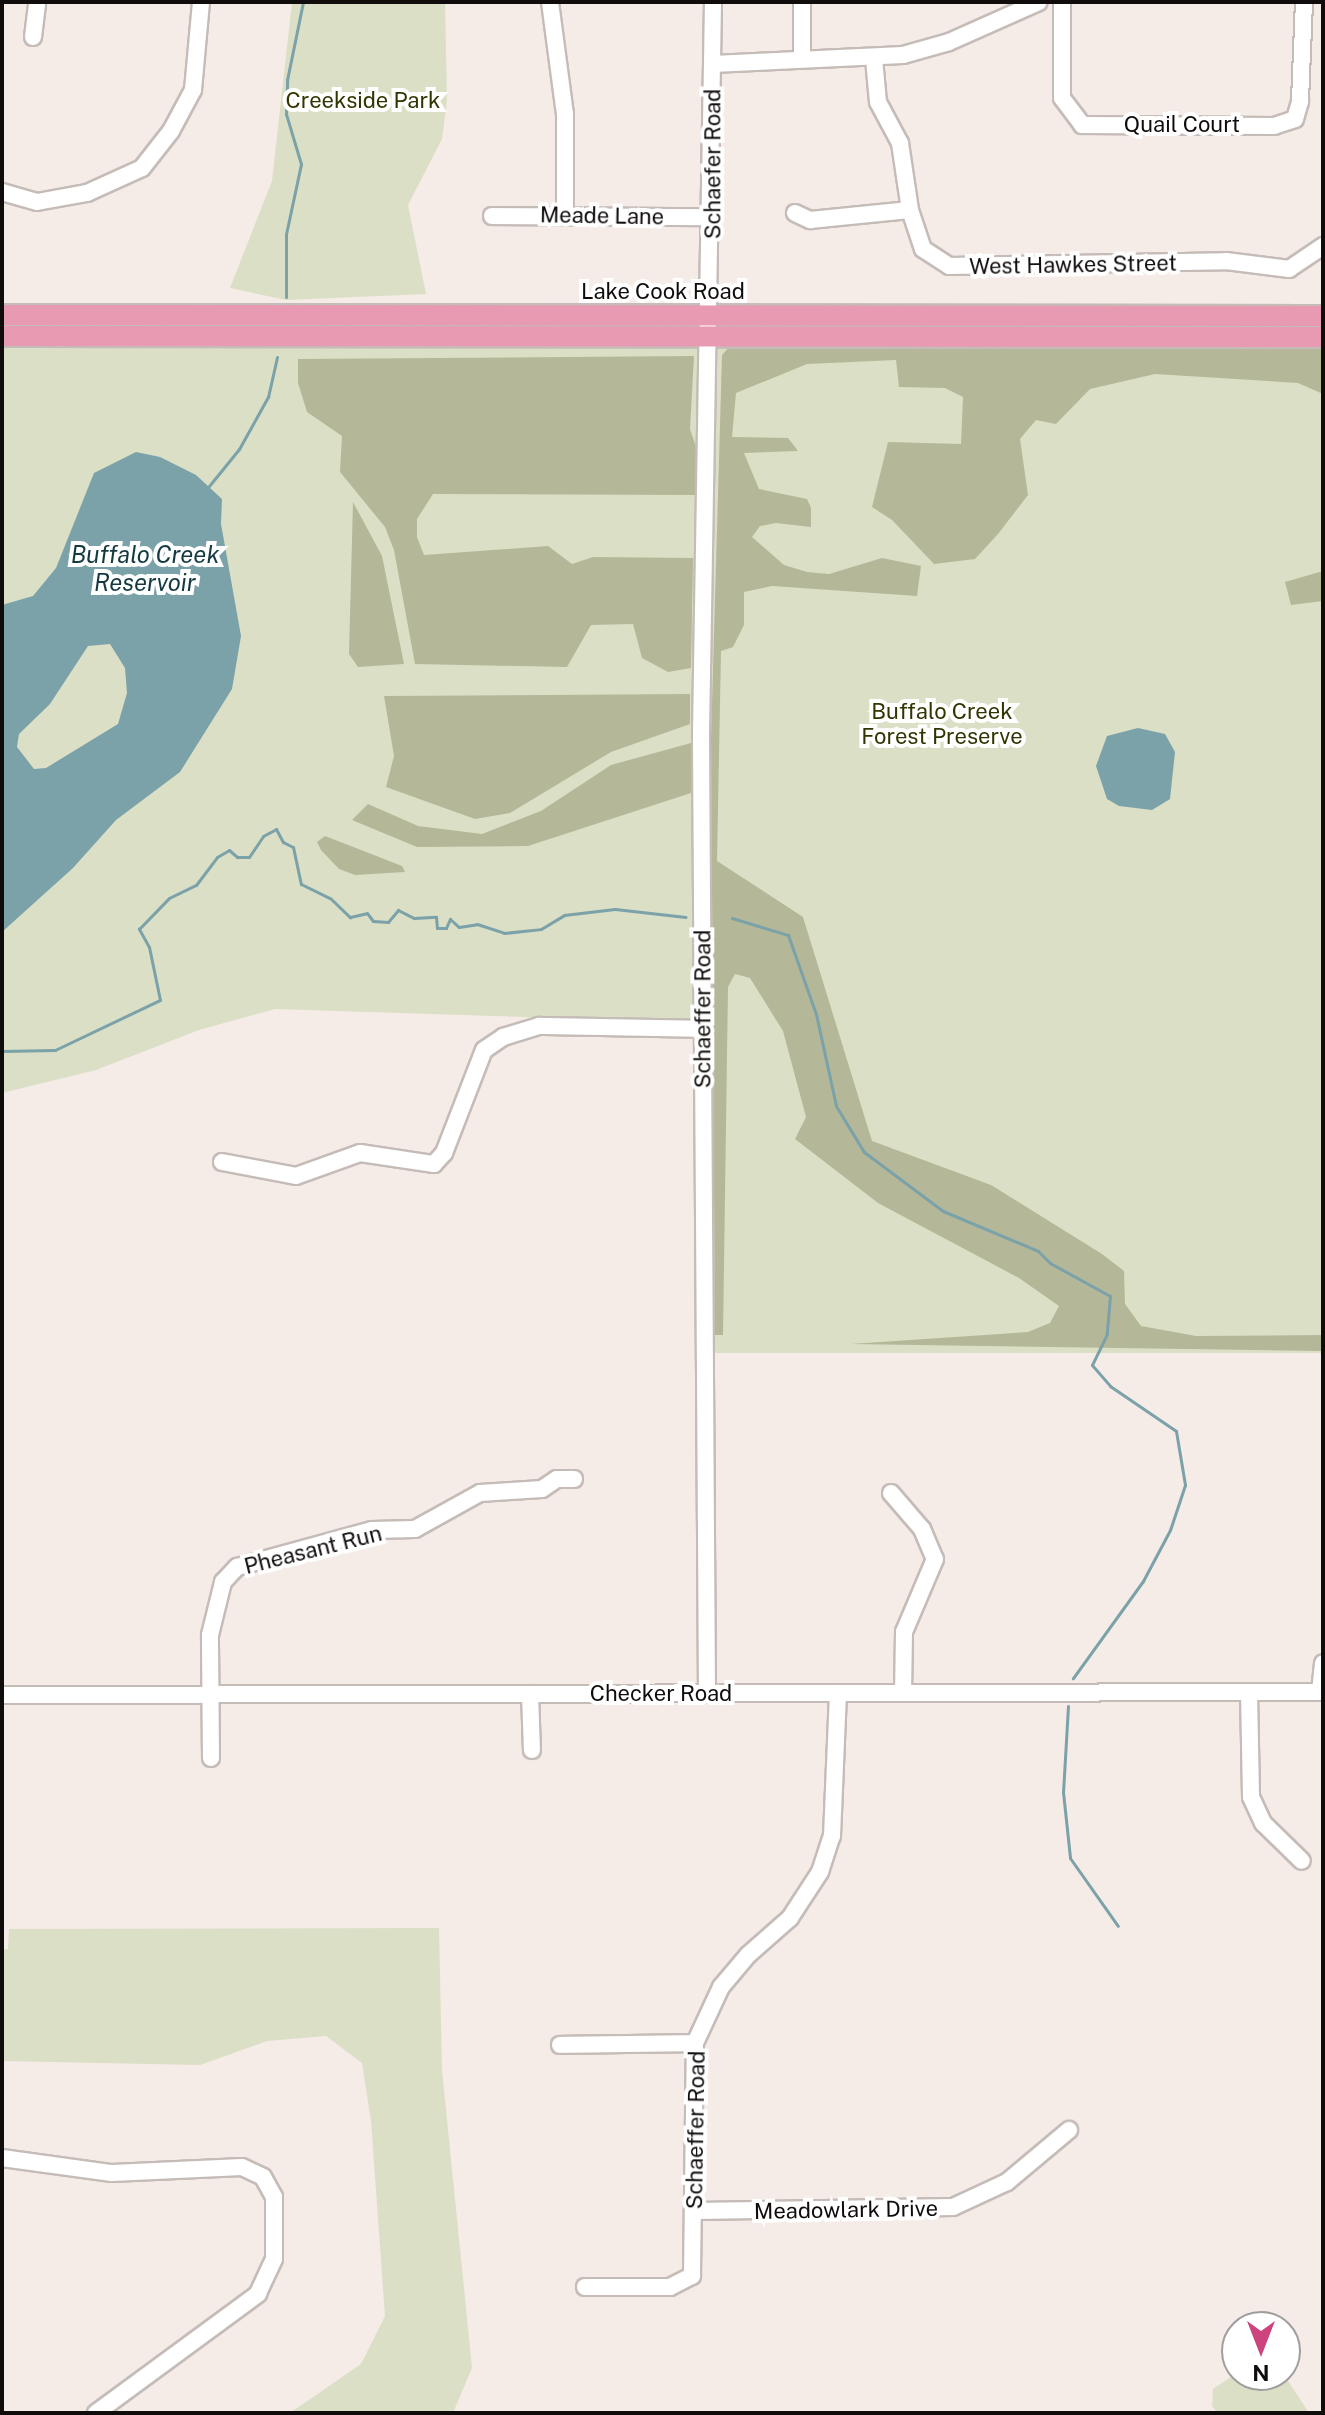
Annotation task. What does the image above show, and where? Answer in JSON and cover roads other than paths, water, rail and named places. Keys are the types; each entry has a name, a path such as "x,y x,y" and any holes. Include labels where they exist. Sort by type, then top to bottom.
{"main road":[{"name":"Lake Cook Road","path":"2,315 1323,337"},
{"name":"Lake Cook Road","path":"2,336 1323,316"}],"street":[{"path":"33,37 37,2"},
{"path":"2,192 37,202 87,193 142,168 171,131 193,90 201,2"},
{"path":"550,2 565,114 565,215"},
{"name":"Schaefer Road","path":"711,325 713,2"},
{"path":"802,2 802,59"},
{"path":"713,64 874,59 949,42 1039,2"},
{"name":"Quail Court","path":"1062,2 1062,98 1071,116 1082,125 1274,126 1295,119 1304,2"},
{"name":"West Hawkes Street","path":"874,59 878,102 900,143 910,210 923,249 949,266 1226,261 1289,269 1323,246"},
{"path":"795,213 810,220 910,210"},
{"name":"Meade Lane","path":"492,216 713,217"},
{"name":"Schaeffer Road","path":"707,1694 701,733 711,325"},
{"path":"222,1162 296,1176 360,1153 434,1164 444,1153 484,1050 503,1037 539,1026 703,1029"},
{"name":"Pheasant Run","path":"211,1758 214,1606 223,1582 237,1567 372,1530 415,1529 480,1493 542,1489 557,1479 574,1479"},
{"path":"891,1493 922,1529 935,1559 904,1632 903,1693"},
{"path":"1322,1692 1323,1663"},
{"path":"1249,1692 1251,1797 1263,1823 1302,1861"},
{"name":"Checker Road","path":"2,1695 1322,1692"},
{"name":"Schaeffer Road","path":"585,2287 670,2287 692,2276 695,2043 721,1987 748,1955 790,1918 820,1872 832,1836 838,1693"},
{"path":"530,1694 532,1750"},
{"path":"560,2045 695,2043"},
{"name":"Meadowlark Drive","path":"695,2211 944,2209 1007,2182 1069,2130"},
{"path":"2,2158 112,2173 242,2167 263,2177 274,2197 274,2259 258,2294 96,2413"}],"water":[{"name":"Buffalo Creek Reservoir","path":"136,452 160,457 196,475 222,499 221,524 241,636 232,689 180,772 116,820 73,868 2,932 2,605 33,596 56,568 94,473","holes":["110,644 125,668 127,693 118,724 46,768 34,769 17,747 19,734 50,704 88,646"]},
{"path":"1138,728 1165,734 1175,752 1170,799 1152,810 1119,806 1107,799 1096,766 1107,736"}],"waterway":[{"path":"286,297 286,234 301,164 286,114 287,80 303,2"},
{"path":"209,486 239,449 268,397 277,357"},
{"path":"2,1051 55,1050 160,1000 149,947 139,929 169,898 196,885 217,857 229,850 237,857 249,857 263,836 276,829 283,842 293,847 301,884 330,898 350,917 367,913 373,921 388,922 398,910 414,918 436,917 437,928 446,928 450,919 459,927 477,924 504,933 541,929 564,915 615,909 686,917"},
{"path":"732,918 788,935 816,1014 836,1106 864,1152 943,1211 1038,1251 1050,1263 1110,1296 1107,1334 1092,1365 1110,1386 1176,1431 1185,1485 1170,1530 1143,1581 1073,1678"},
{"path":"1068,1706 1063,1792 1070,1858 1118,1926"}],"park label":[{"name":"Creekside Park","path":"363,101"},
{"name":"Buffalo Creek Forest Preserve","path":"942,724"}]}
